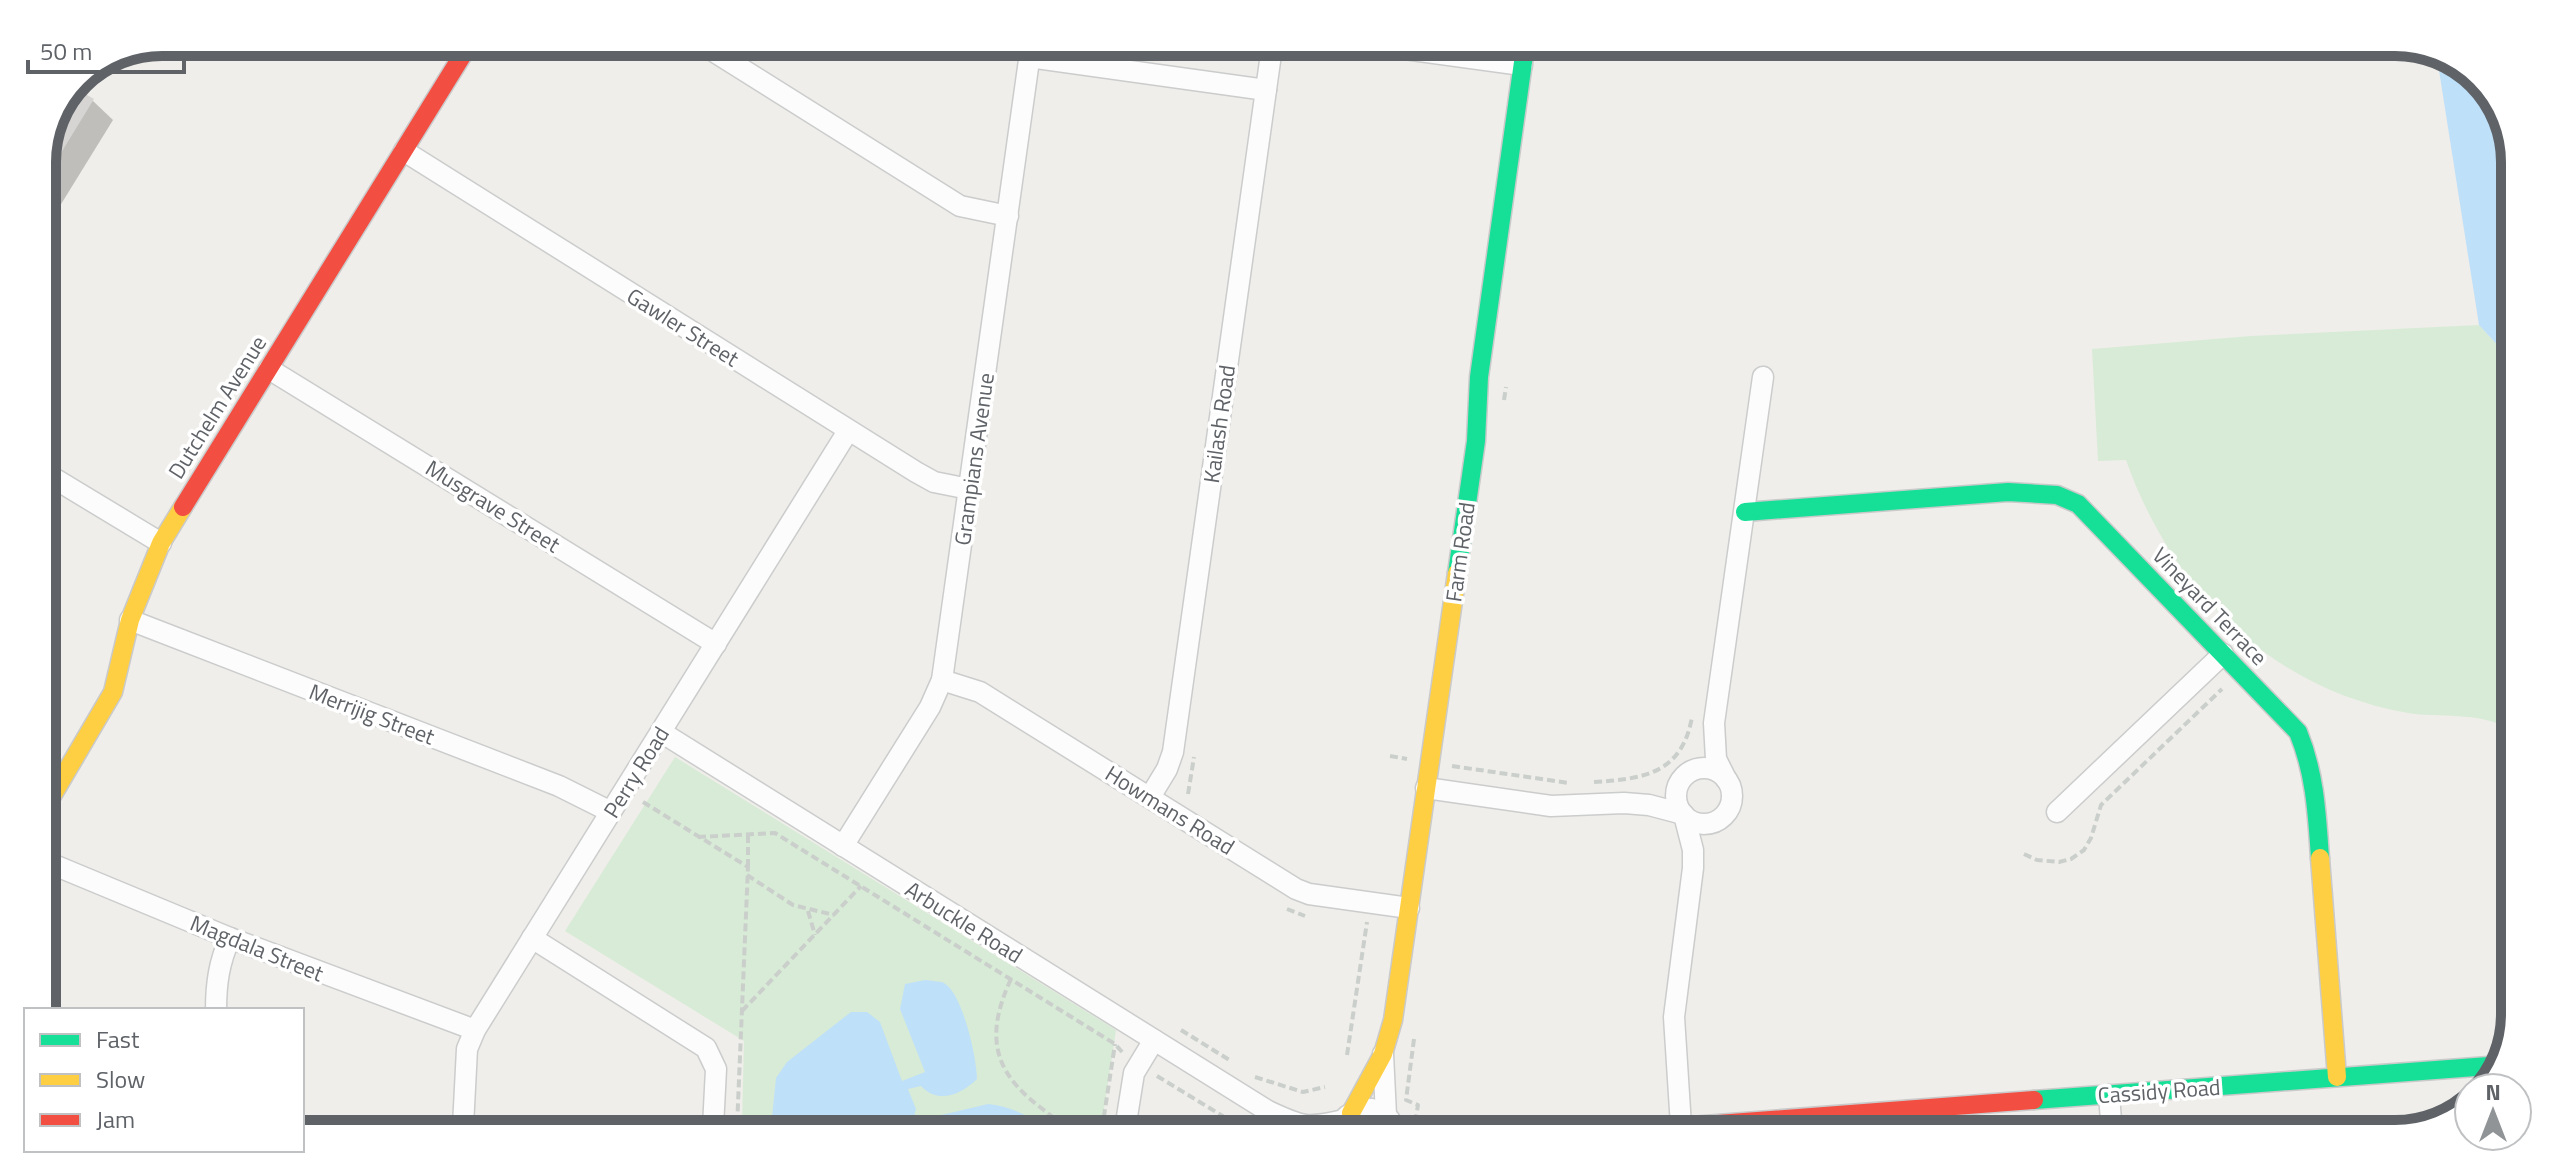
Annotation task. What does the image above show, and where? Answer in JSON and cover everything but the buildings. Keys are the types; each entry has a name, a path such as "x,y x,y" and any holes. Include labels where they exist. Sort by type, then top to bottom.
{"street":[{"name":"Dutchelm Avenue","path":"56,789 113,692 130,620 161,543 462,56"},
{"path":"721,56 960,206 1008,216"},
{"name":"Grampians Avenue","path":"843,846 930,707 942,680 1029,56"},
{"path":"1055,56 1266,90"},
{"name":"Kailash Road","path":"1150,797 1173,752 1271,56"},
{"name":"Farm Road","path":"1346,1120 1383,1054 1393,1020 1476,441 1479,377 1524,56"},
{"name":"Gawler Street","path":"404,151 926,478 969,489"},
{"name":"Musgrave Street","path":"269,369 716,644"},
{"path":"1693,868 1732,798 1731,787 1716,759 1714,723 1763,377"},
{"name":"Perry Road","path":"463,1120 467,1049 475,1030 848,431"},
{"path":"56,479 161,543"},
{"name":"Vineyard Terrace","path":"1745,512 2008,492 2057,495 2078,504 2298,732 2309,758 2315,793 2337,1077"},
{"name":"Merrijig Street","path":"130,620 559,786 611,812"},
{"path":"2057,812 2223,654"},
{"name":"Howmans Road","path":"942,680 980,692 1296,889 1309,894 1409,908"},
{"path":"1681,1120 1674,1017 1693,850 1677,802 1677,792 1703,749 1714,723"},
{"name":"Arbuckle Road","path":"661,732 1268,1111 1287,1120"},
{"path":"1426,788 1551,806 1590,807 1624,803 1652,795 1696,770 1717,771 1726,779"},
{"path":"1624,803 1649,805 1683,814 1700,824 1721,818"},
{"name":"Magdala Street","path":"56,866 230,938 475,1030"},
{"path":"216,1008 216,983 230,938"},
{"path":"532,938 706,1048 716,1069 713,1120"},
{"path":"1126,1120 1131,1084 1154,1040"},
{"name":"Farm Road","path":"1383,1054 1394,1120"},
{"name":"Cassidy Road","path":"1879,1120 2109,1095 2487,1066"},
{"path":"2109,1095 2111,1120"},
{"name":"Arbuckle Road","path":"1347,1120 1369,1108 1388,1120"},
{"name":"Arbuckle Road","path":"1268,1111 1276,1120"}],"path":[{"path":"2024,854 2037,860 2059,862 2071,859 2084,850 2101,805 2224,687 2207,670"},
{"path":"1390,756 1566,783 1645,777 1669,762 1683,747 1693,715"},
{"path":"643,802 748,867"},
{"path":"698,837 775,833 1115,1044 1139,1064 1229,1120"},
{"path":"737,1120 748,834"},
{"path":"747,875 793,905 834,915"},
{"path":"742,1011 861,886"},
{"path":"1347,1055 1370,902"},
{"path":"808,910 815,935"},
{"path":"1011,979 1002,997 995,1026 995,1041 1002,1065 1011,1083 1059,1120"},
{"path":"1175,1026 1235,1064"},
{"path":"1103,1120 1115,1044"},
{"path":"1246,1071 1257,1078 1303,1092 1325,1087"}],"green space":[{"path":"2479,325 2501,349 2501,726 2488,720 2461,716 2408,713 2358,700 2312,681 2270,656 2232,626 2199,590 2170,550 2145,507 2126,460 2098,461 2092,349 2251,336"},
{"path":"675,757 1116,1030 1102,1120 742,1120 744,1041 565,931"}],"water":[{"path":"2438,66 2454,74 2475,92 2490,115 2499,142 2501,349 2479,325"},
{"path":"925,980 944,983 951,989 963,1013 972,1043 977,1079 950,1095 935,1095 921,1086 908,1089 916,1109 913,1120 772,1120 776,1078 787,1062 851,1012 867,1012 880,1022 902,1081 925,1072 900,1009 905,984"},
{"path":"988,1104 1032,1120 932,1120 933,1117"}],"traffic: fast":[{"path":"1457,573 1476,441 1479,377 1524,56"},
{"path":"1745,512 2008,492 2057,495 2078,504 2298,732 2312,778 2320,858"},
{"path":"2034,1100 2487,1066"}],"traffic: slow":[{"path":"56,789 113,692 130,620 161,543 183,507"},
{"path":"1351,1113 1383,1054 1393,1020 1457,573"},
{"path":"2320,858 2337,1077"}],"traffic: jam":[{"path":"183,507 462,56"},
{"path":"1770,1120 2034,1100"}]}
